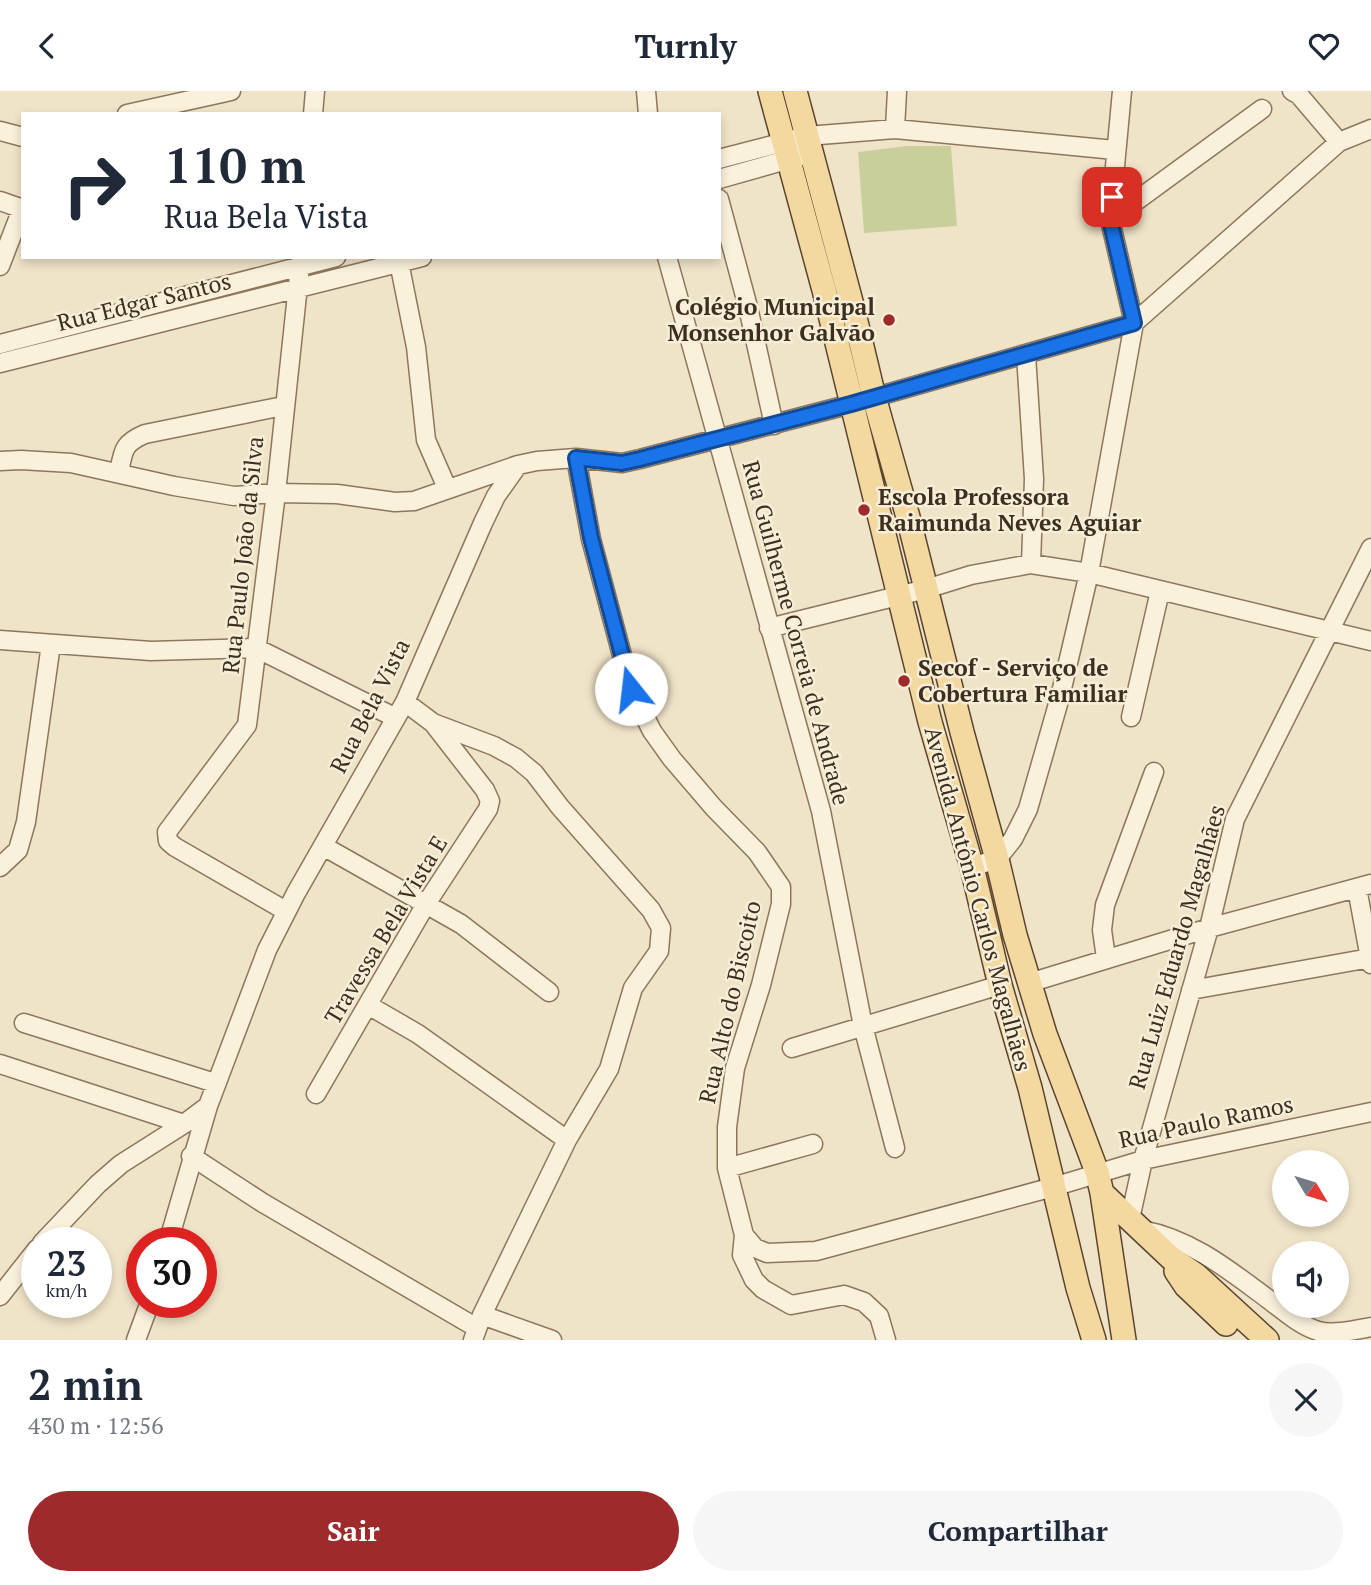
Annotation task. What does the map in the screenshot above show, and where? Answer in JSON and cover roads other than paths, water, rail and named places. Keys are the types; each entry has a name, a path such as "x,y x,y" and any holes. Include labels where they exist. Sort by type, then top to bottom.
{"main road":[{"name":"Avenida Antônio Carlos Magalhães","path":"770,91 824,290 897,596 972,867 1000,985 1030,1088 1078,1288 1094,1340"},
{"name":"Avenida Antônio Carlos Magalhães","path":"795,91 1015,935 1029,983 1100,1183 1124,1340"},
{"name":"Avenida Antônio Carlos Magalhães","path":"1100,1183 1136,1225 1171,1258 1202,1280 1267,1340"},
{"name":"Avenida Antônio Carlos Magalhães","path":"1171,1258 1186,1286 1243,1340"}],"street":[{"path":"136,112 232,91"},
{"path":"313,112 315,91"},
{"path":"646,91 648,112"},
{"path":"895,129 897,91"},
{"path":"972,867 997,859 1022,824 1035,792 1089,573 1134,323 1110,220 1122,91"},
{"path":"1292,91 1299,95 1339,142"},
{"path":"1110,220 1262,109"},
{"path":"721,178 785,151 809,144 895,129 1115,150"},
{"path":"0,461 55,461 234,496 276,493 337,494 395,502 414,501 518,465 576,458 622,463 851,404 1134,323 1339,142 1371,129"},
{"path":"0,131 21,136"},
{"path":"721,159 785,151"},
{"path":"0,201 21,209"},
{"path":"721,206 748,307 774,425"},
{"path":"0,266 21,212"},
{"name":"Rua Edgar Santos","path":"0,344 301,262 322,259"},
{"name":"Rua Guilherme Correia de Andrade","path":"668,259 821,811 863,1026 895,1148"},
{"path":"399,260 416,347 426,440 447,488"},
{"name":"Rua Edgar Santos","path":"0,362 297,289 399,260"},
{"name":"Rua Paulo João da Silva","path":"286,911 175,847 168,841 167,832 247,725 251,709 301,262"},
{"path":"128,311 133,330"},
{"path":"1027,355 1034,479 1031,564"},
{"path":"119,473 126,445 132,440 284,406"},
{"name":"Rua Alto do Biscoito","path":"576,458 591,538 631,689 652,731 672,759 757,852 780,887 780,904 761,985 735,1068 727,1127 727,1168 744,1235 745,1263 754,1280 770,1295 791,1305 844,1295 856,1298 879,1316 886,1340"},
{"name":"Rua Bela Vista","path":"172,1227 191,1156 215,1083 267,950 286,911 400,710 496,496 518,465"},
{"name":"Rua Luiz Eduardo Magalhães","path":"1136,1225 1143,1160 1209,928 1235,819 1371,548"},
{"path":"769,628 926,589 971,575 1031,564 1089,573 1371,641"},
{"path":"1131,717 1160,591"},
{"path":"0,639 151,652 256,648 400,710 494,746 516,758 534,773 560,807 623,876 657,920 661,928 662,944 629,996 610,1069 567,1140 477,1328"},
{"path":"0,867 18,850 32,789 51,644"},
{"name":"Travessa Bela Vista E","path":"316,1094 426,904 485,816 490,800 485,790 433,723"},
{"path":"1106,958 1101,930 1105,905 1154,772"},
{"path":"323,846 461,924 549,992"},
{"path":"1029,983 1209,928 1364,886 1370,961 1191,990"},
{"path":"792,1048 1000,985"},
{"path":"368,1005 418,1034 567,1140"},
{"path":"24,1023 215,1083"},
{"path":"0,1065 184,1124"},
{"path":"58,1227 121,1164 208,1106"},
{"name":"Rua Paulo Ramos","path":"744,1235 755,1248 767,1253 816,1251 1053,1187 1100,1183 1143,1160 1371,1112"},
{"path":"727,1168 813,1144"},
{"path":"191,1156 264,1203 477,1328 552,1340"},
{"path":"1136,1225 1191,1247 1223,1266 1302,1324 1318,1331 1354,1331 1371,1327"},
{"path":"0,1296 21,1269"},
{"path":"136,1340 144,1318"}],"place":[{"name":"Colégio Municipal Monsenhor Galvão","path":"889,320"},
{"name":"Escola Professora Raimunda Neves Aguiar","path":"864,510"},
{"name":"Secof - Serviço de Cobertura Familiar","path":"904,681"}]}
